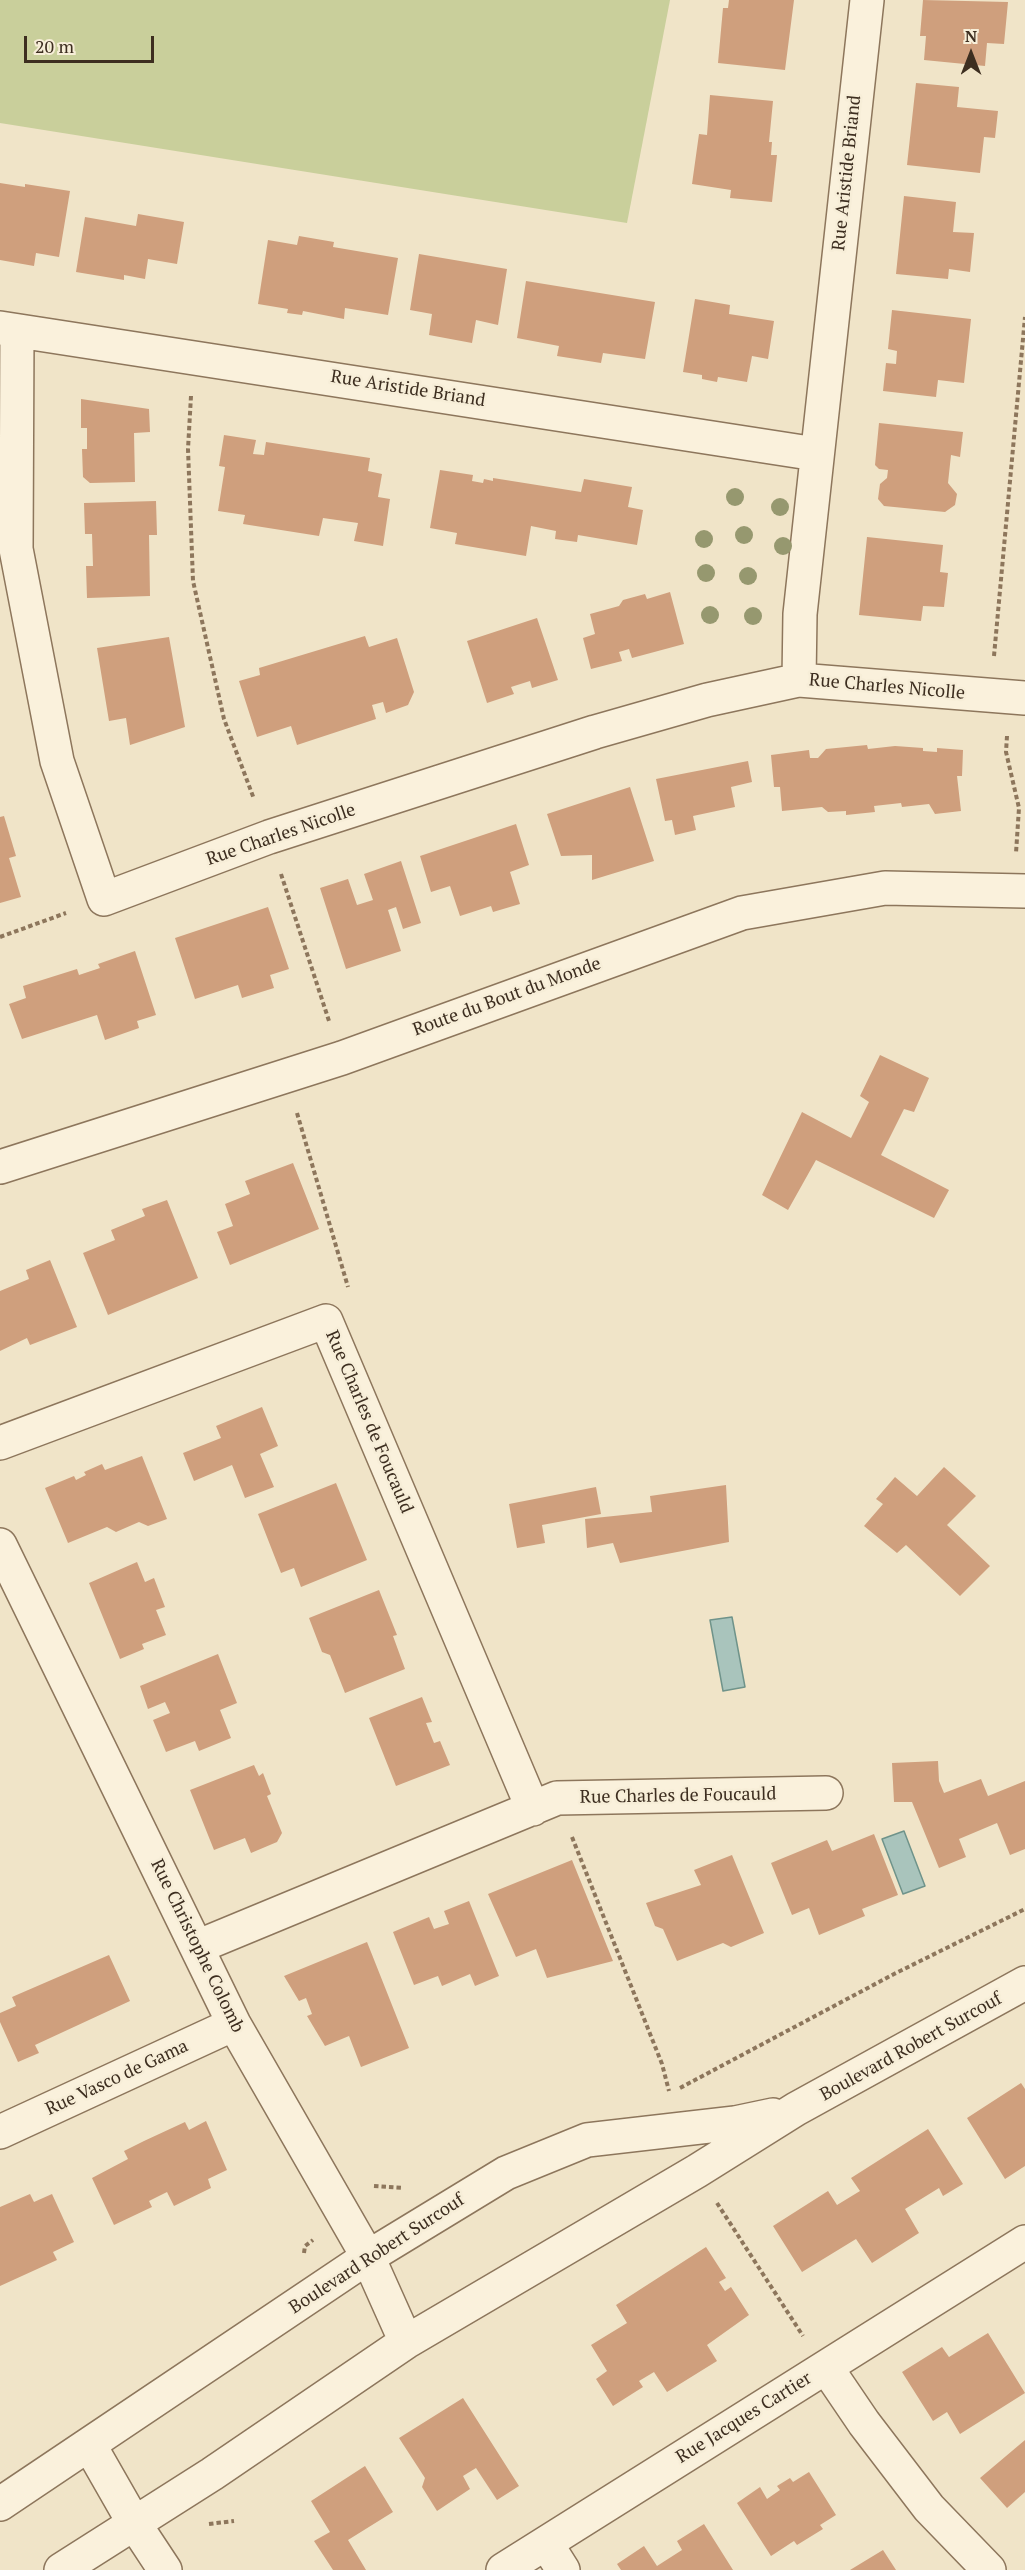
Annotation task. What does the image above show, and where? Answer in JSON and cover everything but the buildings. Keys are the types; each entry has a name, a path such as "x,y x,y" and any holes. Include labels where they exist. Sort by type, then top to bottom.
{"street":[{"name":"Rue Aristide Briand","path":"799,680 800,614 816,454 867,0"},
{"name":"Rue Aristide Briand","path":"9,330 816,454"},
{"path":"9,330 16,549 57,761 104,899"},
{"name":"Rue Charles Nicolle","path":"104,899 269,837 596,732 707,700 799,680 1008,697"},
{"name":"Route du Bout du Monde","path":"0,1167 342,1058 742,913 885,888 1019,891"},
{"name":"Rue Charles de Foucauld","path":"0,1443 326,1321 533,1809"},
{"name":"Rue Christophe Colomb","path":"2,1554 234,2024 368,2257 406,2342"},
{"name":"Rue Charles de Foucauld","path":"197,1947 557,1798 826,1793"},
{"name":"Boulevard Robert Surcouf","path":"61,2570 212,2474 406,2342 697,2171 796,2109 1025,1983"},
{"name":"Rue Vasco de Gama","path":"0,2132 234,2024"},
{"name":"Boulevard Robert Surcouf","path":"0,2504 90,2446 368,2257 506,2173 587,2140 735,2123 796,2109"},
{"path":"826,2367 1025,2242"},
{"name":"Rue Jacques Cartier","path":"503,2570 555,2557 826,2367 864,2423 929,2508 988,2570"},
{"path":"90,2446 134,2523 165,2570"}],"path":[{"path":"1019,891 1019,808 1006,752 1025,317"},
{"path":"0,937 104,899"},
{"path":"658,2096 670,2093 894,1974 1025,1910"},
{"path":"199,2523 216,2525 234,2522"}],"green space":[{"path":"0,0 670,0 627,223 0,123"}],"water":[{"path":"732,1617 745,1687 723,1691 710,1620"},
{"path":"904,1831 925,1886 903,1894 882,1839"}]}
